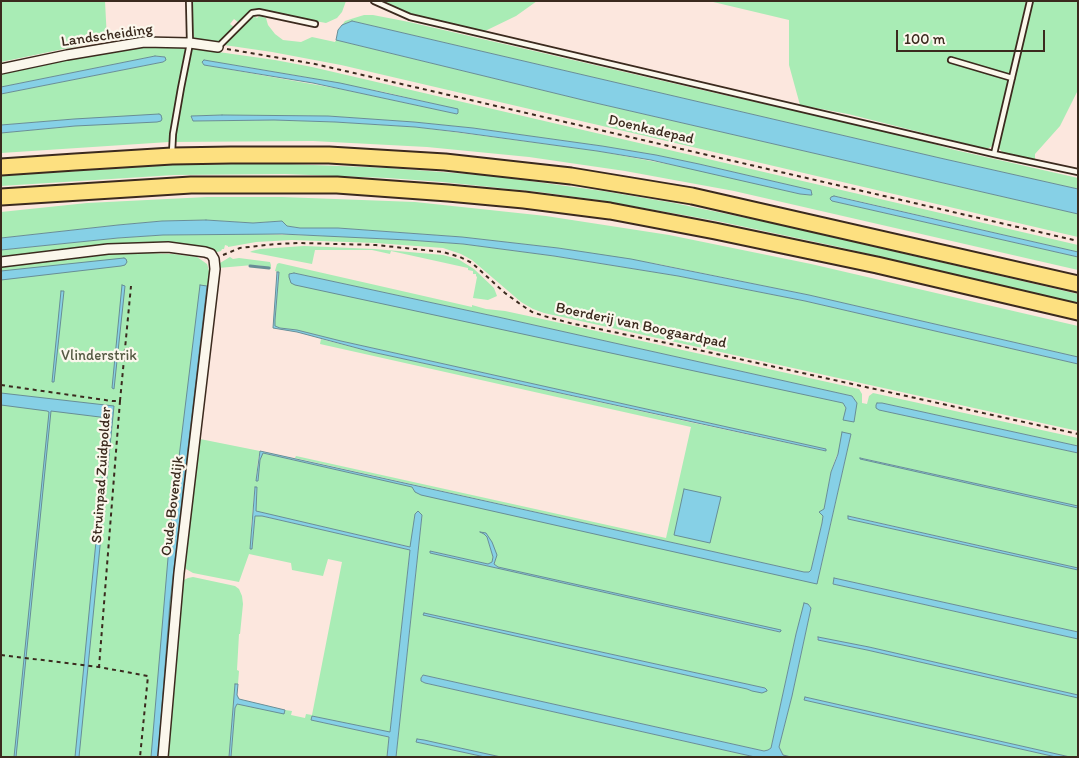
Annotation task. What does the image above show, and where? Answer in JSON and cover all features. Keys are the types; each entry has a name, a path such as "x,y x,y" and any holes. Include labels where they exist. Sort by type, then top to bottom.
{"highway":[{"path":"1,167 172,156 231,155 329,156 445,162 571,176 692,196 1078,284"},
{"path":"1,197 191,185 328,185 524,200 610,211 715,230 877,265 1078,312"}],"street":[{"name":"Landscheiding","path":"1,69 67,55 144,42 190,43 218,47"},
{"path":"1,262 108,249 168,248 205,252 211,254 214,259"},
{"name":"Oude Bovendijk","path":"164,757 179,573 215,269 214,259"}],"lane":[{"path":"172,156 173,134 190,43 189,1"},
{"path":"374,1 410,17 1078,172"},
{"path":"994,154 1030,1"},
{"path":"218,47 252,13 259,12 314,24"},
{"path":"952,60 1012,78"}],"path":[{"name":"Doenkadepad","path":"218,47 346,71 1078,241"},
{"name":"Boerderij van Boogaardpad","path":"214,259 240,248 299,243 376,246 443,252 472,263 505,293 532,312 544,316 1078,434"},
{"path":"120,401 131,286"},
{"name":"Struinpad Zuidpolder","path":"1,384 120,401 100,667"},
{"path":"1,655 100,667 148,676 140,757"}],"green space":[{"path":"1,1 105,1 107,40 1,62"},
{"path":"192,1 346,1 342,12 337,18 326,23 256,10 239,23 234,19 230,24 234,27 218,42 199,42 194,39"},
{"path":"378,1 537,1 516,16 483,32 409,14"},
{"path":"709,1 1026,1 994,145 987,149 848,114 800,105 789,65 789,20"},
{"path":"1032,1 1078,1 1078,90 1060,126 1035,154 1035,159 1003,153 998,147"},
{"path":"364,15 409,22 895,133 955,150 1078,178 1078,189 352,21 342,25 345,21"},
{"path":"254,16 266,18 268,25 283,40 301,42 312,37 335,42 336,40 587,101 1078,214 1078,237 341,65 224,45"},
{"path":"148,46 183,47 312,67 1078,245 1078,252 845,198 834,196 830,199 1078,257 1078,270 734,191 625,171 529,157 427,147 313,141 169,142 1,153 1,133 75,126 74,119 1,125 1,94 163,62 166,59 161,56 155,56 1,87 1,72 74,57","holes":["204,60 384,92 457,109 457,114 340,89 204,65 202,62","222,115 328,116 473,128 656,155 811,190 812,192 810,195 800,194 694,169 597,151 415,127 274,120 193,121 191,117"]},
{"path":"237,164 389,168 493,176 603,191 674,203 780,225 1078,294 1078,303 839,247 717,221 598,200 539,192 388,178 285,174 174,175 1,186 1,176 172,165"},
{"path":"207,197 282,197 415,202 546,216 669,235 811,264 1078,326 1078,357 809,295 658,264 558,248 462,237 338,228 300,228 287,226 282,221 253,223 206,220 162,221 1,238 1,212 87,203"},
{"path":"252,234 337,236 463,244 554,256 678,276 805,301 1078,364 1078,431 544,313 521,302 472,260 443,248 292,240 256,242 228,247 225,245 221,251 213,253 205,249 1,258 1,250 118,238 163,235"},
{"path":"304,246 375,249 443,255 458,259 474,269 494,288 497,296 488,300 473,298 477,277 468,268 391,251 390,254 372,250 315,250 312,264 250,252 260,249"},
{"name":"Vlinderstrik","path":"144,253 197,257 207,264 210,276 184,487 159,757 162,710 156,757 1,757 1,267 107,254"},
{"path":"230,257 233,259 270,262 271,269 253,265 218,268 220,263"},
{"path":"277,264 472,307 472,305 533,317 859,389 862,394 862,403 867,404 869,396 873,393 1078,438 1078,446 882,403 880,410 1078,453 1078,506 860,459 1078,508 1078,568 849,516 848,519 1078,570 1078,632 834,578 833,584 1078,639 1078,695 869,647 817,638 818,640 1078,698 1078,757 1070,757 805,697 804,700 1056,757 791,757 783,755 779,747 811,608 805,603 796,634 771,748 764,751 423,675 421,677 421,681 425,683 755,757 501,757 417,739 416,742 485,757 396,757 422,515 415,514 411,547 255,511 257,488 255,487 251,527 252,549 255,516 262,516 410,550 390,733 312,716 311,720 389,737 387,757 231,757 235,708 237,704 284,713 285,710 292,711 291,715 305,718 306,714 312,715 342,562 328,559 323,576 292,570 291,563 249,554 239,582 193,573 186,569 184,565 200,439 260,451 256,481 258,481 262,453 413,487 413,489 819,576 851,434 836,457 831,472 824,509 821,514 823,516 822,523 809,572 295,458 296,456 666,538 691,427 320,344 321,339 694,423 825,451 826,449 297,330 280,328 275,326 279,272 275,271","holes":["291,273 852,396 857,403 846,408 843,403","487,537 492,542 496,558 494,564 498,567 781,631 430,553 431,551 488,564 492,562 493,557","424,613 765,688 752,691 424,614"]},
{"path":"193,577 235,586 239,589 242,596 243,604 237,670 239,671 238,684 235,685 229,757 168,757 182,584 184,580"}],"water":[{"path":"352,21 1078,189 1078,214 587,101 336,40 338,30 342,25"},
{"path":"155,56 165,57 166,60 1,94 1,87"},
{"path":"204,60 340,83 458,109 458,113 313,83 204,65 202,62"},
{"path":"159,114 162,119 157,122 75,126 1,133 1,125"},
{"path":"191,116 328,116 473,128 656,155 811,190 812,195 800,194 651,160 458,132 335,122 274,120 193,121"},
{"path":"834,196 1078,252 1078,257 832,201 830,199"},
{"path":"206,220 253,223 282,221 287,226 300,228 338,228 462,237 631,259 809,295 1078,357 1078,364 805,301 678,276 554,256 463,244 282,234 163,235 1,250 1,238 162,221"},
{"path":"124,258 127,262 121,266 1,280 1,271"},
{"path":"277,272 279,272 275,326 280,328 297,330 826,449 826,451 372,352 297,332 273,328"},
{"path":"294,273 852,396 857,403 854,422 843,420 846,408 843,403 295,285 291,283 289,277 289,274"},
{"path":"122,285 125,286 114,389 112,388"},
{"path":"200,285 207,286 170,602 158,757 151,757 171,523"},
{"path":"61,291 64,291 54,382 52,382"},
{"path":"1,393 114,406 79,757 75,757 108,418 51,411 16,757 14,757 49,412 1,405"},
{"path":"877,403 1078,446 1078,453 879,410 876,408"},
{"path":"842,432 851,434 817,584 421,495 415,492 412,487 263,453 260,460 258,481 256,481 260,451 809,572 822,523 823,516 819,512 824,509 831,472 838,454"},
{"path":"860,459 1078,506 1078,508"},
{"path":"255,487 257,487 256,511 410,547 415,514 418,511 422,515 396,757 387,757 389,737 311,720 312,716 390,732 410,550 262,516 255,516 252,549 250,549"},
{"path":"684,489 721,497 710,543 674,535"},
{"path":"848,516 1078,568 1078,570 848,519"},
{"path":"480,532 486,533 492,542 497,555 494,564 498,567 781,631 430,553 430,551 488,564 492,562 493,557 487,537"},
{"path":"834,578 1078,632 1078,639 833,584"},
{"path":"804,603 808,604 811,608 779,747 783,755 791,757 755,757 421,681 423,675 764,751 771,748"},
{"path":"424,613 765,688 767,691 762,693 752,691 423,615"},
{"path":"818,637 1078,695 1078,698 818,640"},
{"path":"235,684 238,684 237,695 239,699 285,710 284,714 237,704 235,708 231,757 229,757"},
{"path":"805,697 1070,757 1056,757 804,700"},
{"path":"417,739 501,757 485,757 416,742"}],"waterway":[{"path":"250,266 269,268"}]}
